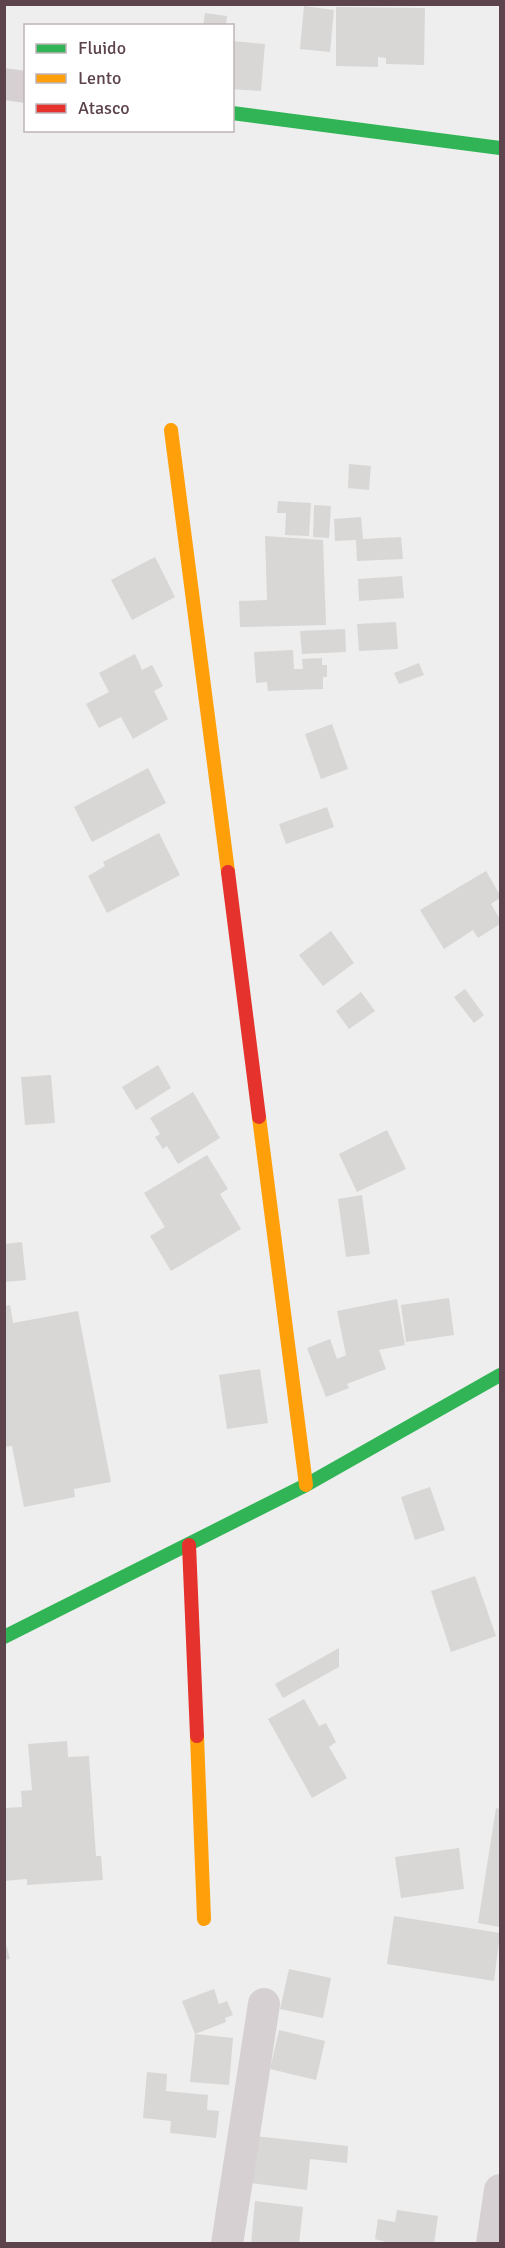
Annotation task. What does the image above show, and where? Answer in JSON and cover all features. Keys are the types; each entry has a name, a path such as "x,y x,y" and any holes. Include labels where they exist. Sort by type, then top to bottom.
{"street":[{"path":"4,84 24,87"},
{"path":"234,113 501,148"},
{"path":"171,430 306,1485"},
{"path":"4,1638 306,1485 501,1375"},
{"path":"189,1545 204,1919"},
{"path":"227,2244 264,2004"},
{"path":"492,2244 501,2190"}],"building":[{"path":"304,6 334,10 330,52 300,49"},
{"path":"336,7 425,8 424,65 386,64 386,58 378,57 378,67 336,66"},
{"path":"205,13 227,16 226,24 203,24"},
{"path":"234,41 265,44 261,91 234,89"},
{"path":"349,464 371,466 369,490 348,488"},
{"path":"278,501 311,503 309,536 285,535 286,513 277,513"},
{"path":"314,505 331,506 329,538 313,537"},
{"path":"361,517 363,539 401,537 403,559 357,561 356,540 335,541 334,519"},
{"path":"265,536 323,540 326,625 240,627 239,601 267,600"},
{"path":"155,557 175,597 132,620 111,580"},
{"path":"402,576 404,598 359,601 358,579"},
{"path":"396,622 398,649 359,651 357,624"},
{"path":"345,629 346,652 302,654 300,631"},
{"path":"293,650 294,669 303,669 302,659 322,658 322,665 327,665 327,677 323,677 323,689 268,691 267,682 256,683 254,652"},
{"path":"135,654 142,670 152,665 163,686 154,691 168,719 133,739 121,717 99,728 86,704 109,692 99,673"},
{"path":"419,663 424,675 399,684 394,673"},
{"path":"332,724 348,769 321,779 305,734"},
{"path":"148,768 166,803 92,842 74,807"},
{"path":"327,807 334,827 286,844 279,824"},
{"path":"159,833 180,875 107,913 88,876 105,866 103,862"},
{"path":"486,871 500,895 500,898 491,904 500,919 500,924 478,938 473,930 444,949 420,910"},
{"path":"331,931 354,963 323,986 299,955"},
{"path":"465,989 484,1015 474,1023 454,997"},
{"path":"361,992 375,1011 349,1029 336,1011"},
{"path":"158,1065 171,1088 136,1110 122,1087"},
{"path":"51,1075 55,1123 25,1125 21,1077"},
{"path":"193,1092 220,1138 178,1164 167,1146 163,1149 155,1137 160,1134 150,1118"},
{"path":"387,1130 406,1169 357,1192 339,1154"},
{"path":"207,1155 228,1189 220,1194 241,1229 171,1271 150,1236 165,1227 144,1193"},
{"path":"362,1195 370,1254 346,1257 338,1199"},
{"path":"22,1242 26,1280 4,1282 4,1244"},
{"path":"449,1298 454,1335 406,1342 401,1305"},
{"path":"397,1299 405,1345 379,1350 386,1369 347,1384 349,1388 326,1397 307,1348 330,1339 337,1359 346,1355 337,1311"},
{"path":"10,1305 13,1323 78,1311 111,1482 74,1489 75,1497 24,1507 12,1446 4,1447 4,1306"},
{"path":"260,1369 268,1423 227,1429 219,1375"},
{"path":"430,1487 445,1530 415,1540 401,1497"},
{"path":"475,1576 496,1636 451,1652 431,1591"},
{"path":"339,1648 339,1667 283,1698 275,1684"},
{"path":"304,1699 319,1726 326,1723 336,1742 329,1747 347,1778 312,1798 268,1719"},
{"path":"67,1741 68,1757 89,1756 96,1856 101,1856 103,1880 27,1885 27,1879 4,1881 4,1808 22,1807 21,1791 32,1790 28,1744"},
{"path":"496,1808 500,1809 500,1927 478,1923"},
{"path":"459,1848 464,1889 401,1898 395,1857"},
{"path":"394,1916 500,1933 494,1981 387,1964"},
{"path":"4,1937 10,1959 4,1960"},
{"path":"289,1969 331,1978 323,2018 280,2009"},
{"path":"214,1989 219,2004 227,2001 233,2015 225,2018 226,2022 195,2034 182,2001"},
{"path":"279,2030 325,2041 316,2080 270,2069"},
{"path":"195,2034 233,2038 229,2085 190,2082"},
{"path":"147,2072 167,2074 166,2091 208,2095 207,2110 219,2111 216,2138 170,2133 171,2121 143,2118"},
{"path":"253,2136 348,2146 347,2163 310,2159 307,2190 249,2183"},
{"path":"255,2201 303,2207 299,2244 251,2244"},
{"path":"397,2210 438,2216 434,2244 392,2244 375,2239 378,2219 395,2222"}],"traffic: fast":[{"path":"234,113 500,148"},
{"path":"4,1637 306,1485 500,1375"}],"traffic: slow":[{"path":"171,430 228,872"},
{"path":"259,1117 306,1485"},
{"path":"197,1736 204,1919"}],"traffic: jam":[{"path":"228,872 259,1117"},
{"path":"189,1545 197,1736"}]}
